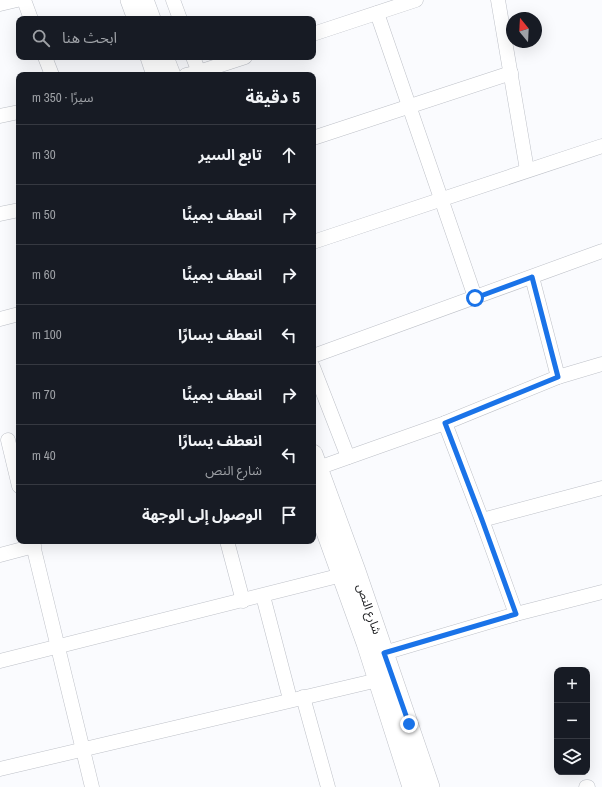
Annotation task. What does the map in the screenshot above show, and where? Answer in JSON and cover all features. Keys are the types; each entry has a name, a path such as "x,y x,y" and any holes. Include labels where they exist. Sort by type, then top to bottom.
{"main road":[{"path":"130,0 136,16"},
{"path":"144,0 150,16"},
{"path":"151,60 155,72"},
{"path":"165,60 170,72"},
{"name":"شارع النص","path":"316,461 430,787"},
{"name":"شارع النص","path":"316,504 378,680 412,787"}],"street":[{"path":"0,4 17,0"},
{"path":"24,0 30,16"},
{"path":"173,0 179,16"},
{"path":"316,33 416,0"},
{"path":"498,0 527,170"},
{"path":"378,12 475,298"},
{"path":"46,60 51,72"},
{"path":"193,60 195,72"},
{"path":"201,72 236,60"},
{"path":"316,137 511,73"},
{"path":"0,116 16,113"},
{"path":"316,241 602,146"},
{"path":"0,214 16,211"},
{"path":"316,355 602,251"},
{"path":"532,277 558,377"},
{"path":"0,319 16,315"},
{"path":"316,461 348,457 445,423 558,377 602,364"},
{"path":"316,375 348,457"},
{"path":"445,423 516,614"},
{"path":"9,439 16,472"},
{"path":"482,520 602,488"},
{"path":"0,555 33,544 92,787"},
{"path":"228,544 243,601"},
{"path":"0,661 342,575"},
{"path":"384,653 516,614 602,592"},
{"path":"263,596 296,698 328,787"},
{"path":"0,769 296,698 378,680"}],"route":[{"path":"409,724 384,653 516,614 445,423 558,377 532,277 475,298"}]}
